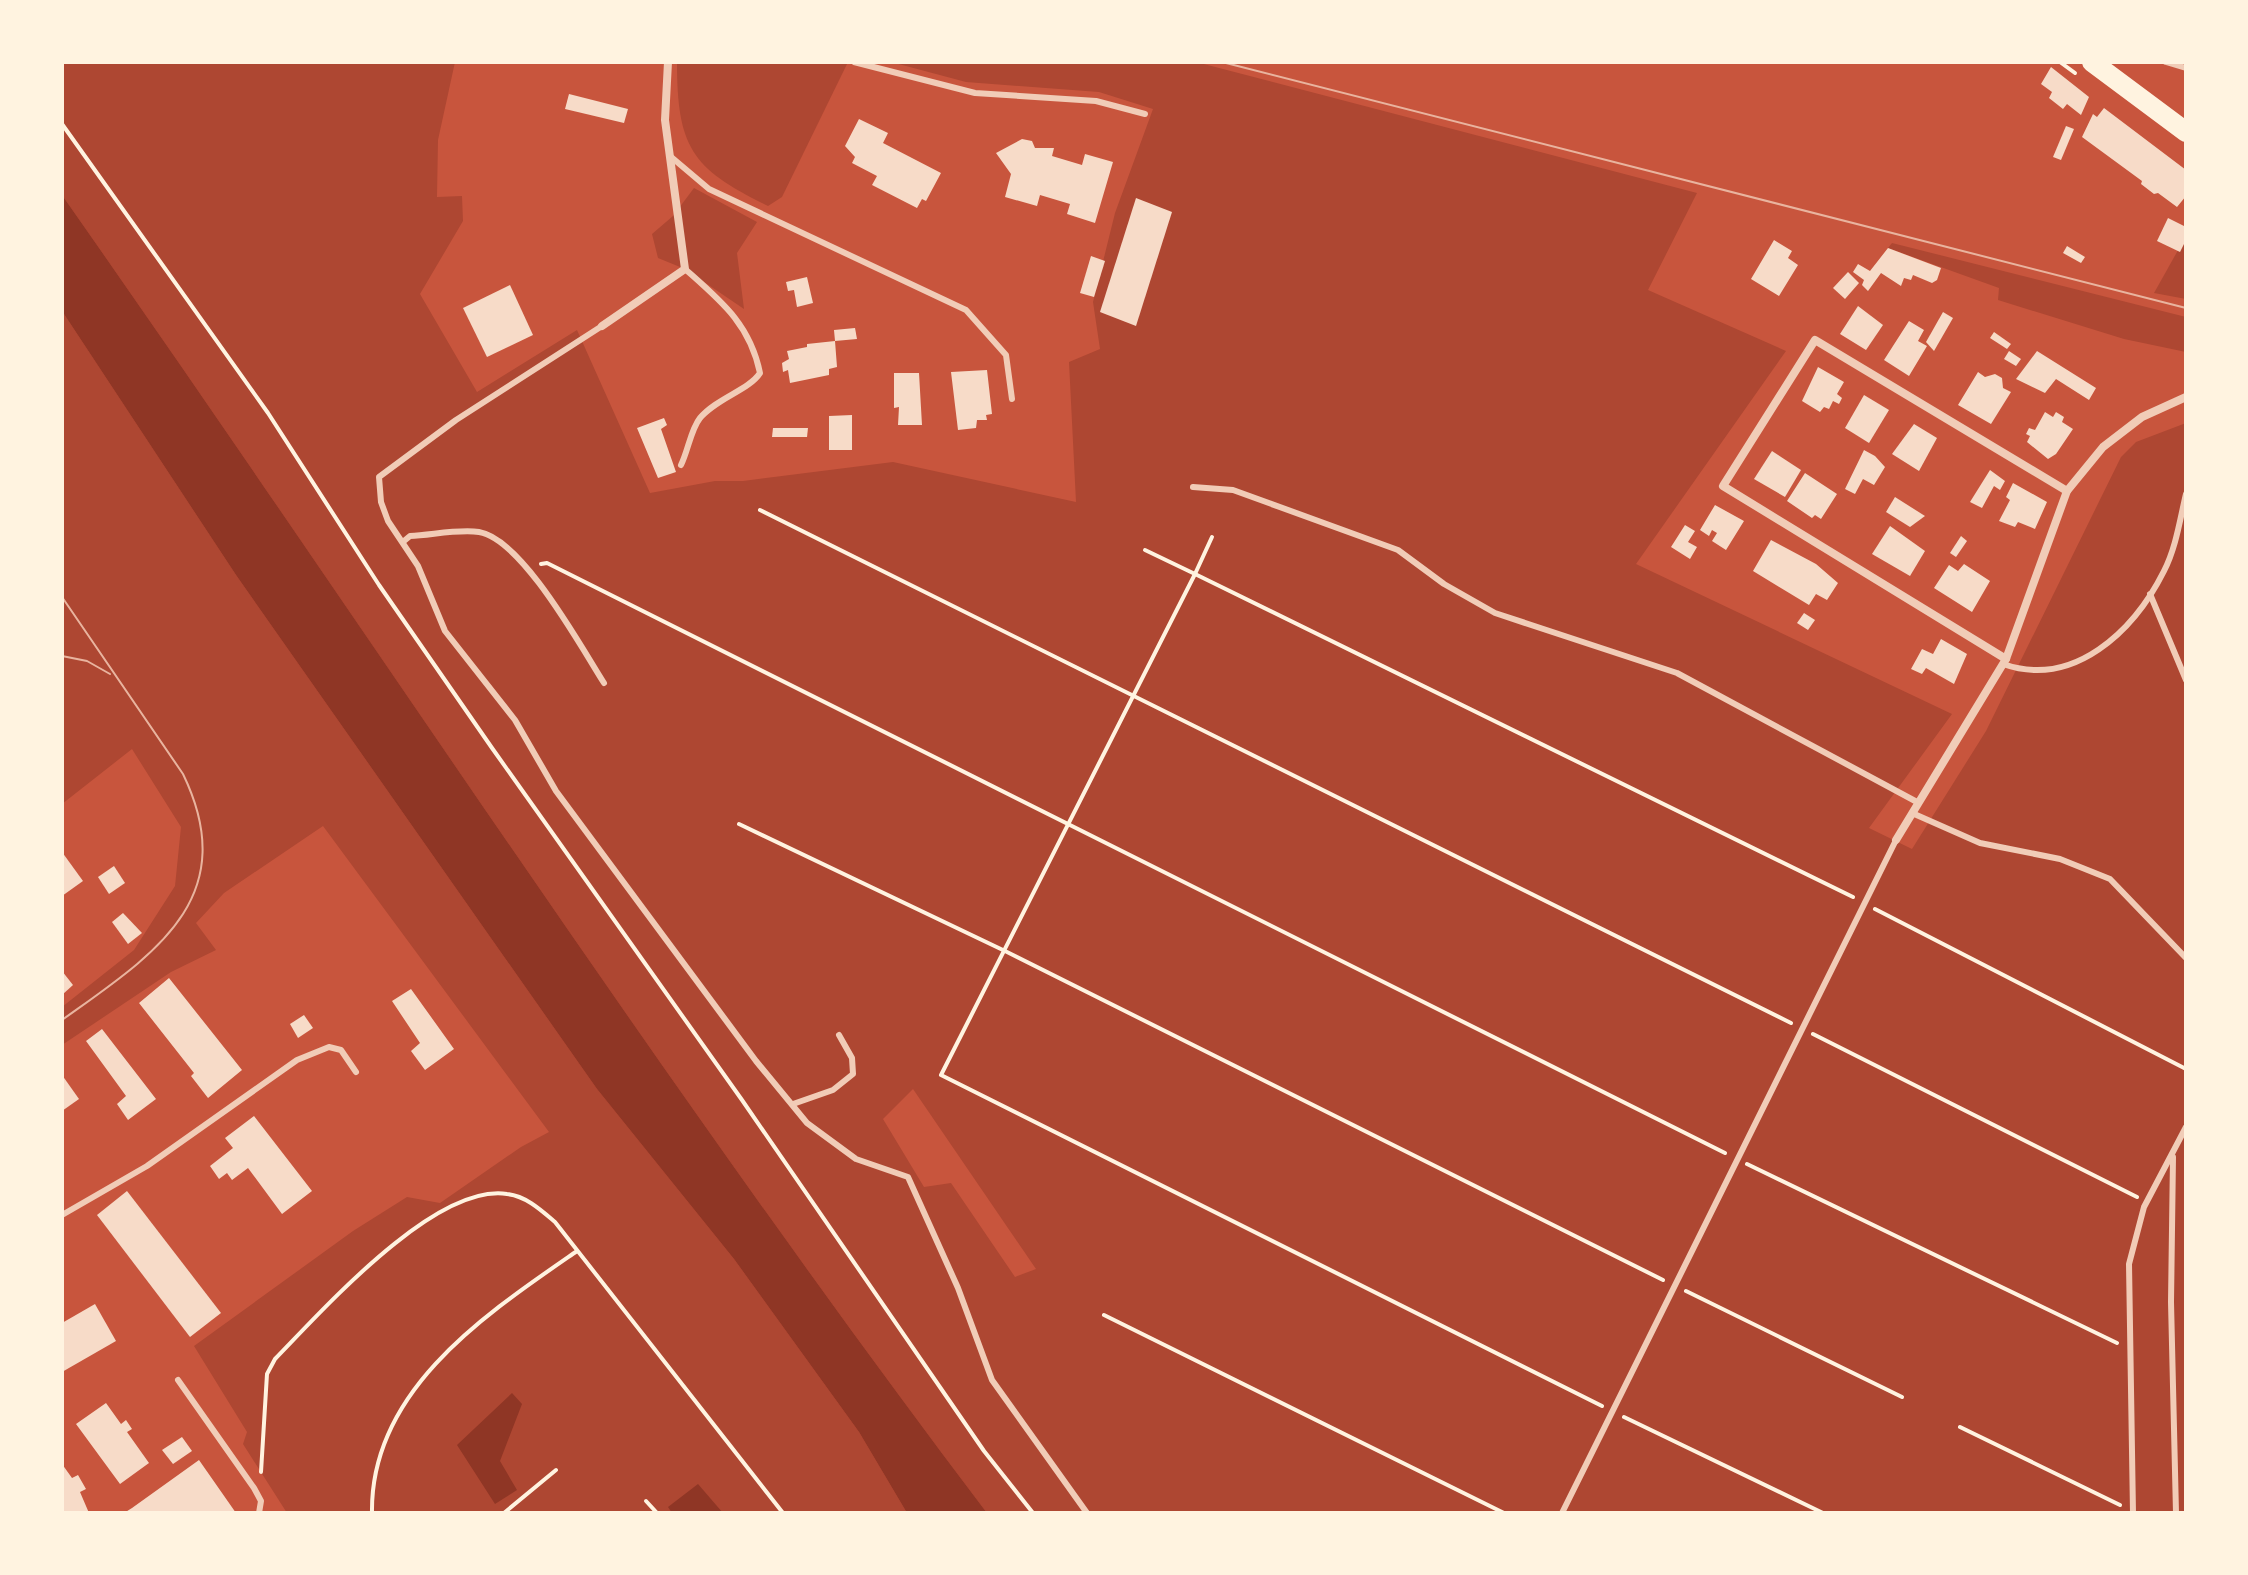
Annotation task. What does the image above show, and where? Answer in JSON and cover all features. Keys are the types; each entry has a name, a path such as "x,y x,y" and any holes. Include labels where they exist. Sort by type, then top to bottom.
{"main road":[{"path":"2092,62 2186,132"}],"street":[{"path":"602,326 685,269 665,120 668,62"},
{"path":"2004,662 1723,486 1815,340 2067,491"},
{"path":"1896,840 1910,812 2004,662 2067,491 2103,447 2142,417 2186,397"}],"lane":[{"path":"854,62 975,93 1096,101 1145,114"},
{"path":"2166,62 2186,68"},
{"path":"670,156 709,189 966,310 1006,355 1012,399"},
{"path":"681,465 698,420 723,397 754,382 760,373 755,346 729,308 685,269"},
{"path":"602,326 456,420 379,477 381,502 388,521 404,541 445,631 515,720 556,791 756,1061 807,1123 856,1159 908,1177 958,1288 992,1380 1087,1513"},
{"path":"1193,487 1233,490 1398,550 1444,584 1495,613 1677,673 1917,802"},
{"path":"2004,662 2041,672 2080,662 2110,642 2135,617 2165,570 2186,494"},
{"path":"404,541 410,536 481,532 516,557 529,571 604,683"},
{"path":"2150,594 2186,680"},
{"path":"1910,812 1980,843 2060,859 2110,879 2186,958"},
{"path":"1562,1513 1896,840"},
{"path":"793,1104 833,1090 853,1074 852,1058 839,1035"},
{"path":"62,1215 147,1166 297,1060 329,1047 341,1050 356,1072"},
{"path":"2133,1512 2129,1264 2135,1231 2147,1202 2186,1127"},
{"path":"2174,1153 2170,1230 2176,1513"},
{"path":"178,1380 254,1488 261,1501 259,1513"}],"path":[{"path":"62,124 268,413 379,585 492,748 733,1087 984,1451 1033,1513"},
{"path":"760,510 2147,1202"},
{"path":"1212,537 941,1075 1612,1411 1823,1513"},
{"path":"1145,550 1866,904 2186,1069"},
{"path":"529,571 547,563 1738,1159 2128,1348"},
{"path":"739,824 1005,951 1902,1397"},
{"path":"254,1488 260,1482 267,1374 275,1359 378,1257 422,1223 485,1195 511,1194 547,1215 783,1513"},
{"path":"372,1513 380,1452 398,1410 443,1356 509,1298 577,1251"},
{"path":"1104,1315 1504,1513"},
{"path":"1960,1427 2133,1512"},
{"path":"504,1513 556,1470"},
{"path":"646,1501 657,1513"}],"shaded area":[{"path":"62,62 455,62 438,140 437,197 462,196 463,221 420,294 477,392 577,330 650,493 715,481 743,481 893,462 1076,502 1069,362 1100,349 1093,302 1115,213 1153,109 1099,92 966,82 891,62 1196,62 1697,193 1648,290 1786,351 1636,564 1952,714 1869,828 1912,849 1986,731 2121,457 2136,442 2186,423 2186,1513 987,1513 633,1024 62,195","holes":["913,1089 1036,1269 1015,1277 951,1183 924,1187 883,1119"]},
{"path":"677,62 848,62 782,197 768,206 742,193 706,167 694,152 681,116"},
{"path":"694,188 757,222 737,253 744,309 685,269 658,258 652,234 673,216"},
{"path":"62,195 633,1024 987,1513 907,1513 859,1432 734,1259 597,1089 236,575 62,311"},
{"path":"2186,236 2186,299 2154,293"},
{"path":"1892,243 2186,317 2186,352 2124,339 1998,300 1999,288 1888,248"},
{"path":"62,311 236,575 597,1089 734,1259 859,1432 907,1513 287,1513 243,1444 247,1432 194,1346 353,1231 407,1197 440,1203 521,1147 549,1132 323,826 224,893 196,923 216,950 171,972 62,1045 62,1007 134,950 175,886 181,827 132,749 62,804"},
{"path":"512,1393 522,1404 500,1461 517,1490 495,1504 457,1445"},
{"path":"698,1484 723,1513 672,1513 668,1507"}],"building":[{"path":"2051,67 2089,97 2081,115 2067,104 2063,109 2049,98 2052,92 2041,84"},
{"path":"569,94 628,109 624,123 565,109"},
{"path":"2104,108 2186,170 2186,196 2177,207 2158,193 2154,194 2141,184 2142,181 2082,137 2093,114 2097,117"},
{"path":"859,119 888,133 883,143 941,173 926,201 922,199 917,208 872,185 877,176 852,163 855,157 845,146"},
{"path":"2066,126 2074,129 2061,160 2053,157"},
{"path":"1022,139 1032,141 1035,148 1054,148 1052,156 1082,165 1085,154 1113,162 1095,223 1067,214 1070,204 1040,195 1037,206 1005,197 1011,174 996,153"},
{"path":"1136,198 1172,212 1136,326 1100,312"},
{"path":"2168,218 2186,227 2186,240 2180,252 2157,241"},
{"path":"1774,240 1792,251 1788,258 1798,265 1779,296 1751,279"},
{"path":"2067,246 2085,257 2081,263 2063,253"},
{"path":"1888,248 1941,268 1937,280 1932,283 1913,275 1911,280 1904,278 1901,286 1881,273 1868,291 1862,285 1864,280 1853,272 1858,264 1870,271"},
{"path":"1091,256 1105,261 1094,297 1080,293"},
{"path":"1848,272 1859,283 1845,299 1833,288"},
{"path":"807,277 813,303 797,307 794,290 788,291 786,282"},
{"path":"510,285 533,335 487,357 463,308"},
{"path":"1858,306 1883,325 1866,350 1840,334"},
{"path":"1943,312 1953,318 1934,351 1926,342"},
{"path":"1909,321 1924,330 1918,341 1927,346 1909,376 1884,360"},
{"path":"855,328 857,339 835,341 834,330"},
{"path":"1994,332 2011,344 2007,349 1990,338"},
{"path":"835,341 837,367 829,369 829,375 790,383 788,370 783,372 782,363 789,359 787,351 807,347 807,344"},
{"path":"2009,351 2021,359 2016,366 2004,359"},
{"path":"2037,351 2096,388 2089,400 2056,379 2045,393 2016,379"},
{"path":"1818,367 1844,382 1837,394 1842,398 1839,404 1833,401 1829,409 1824,407 1820,412 1802,401"},
{"path":"987,370 992,414 986,415 987,420 977,420 976,428 958,430 951,372"},
{"path":"1978,372 1985,377 1995,374 2002,378 2003,388 2011,392 1991,424 1958,405"},
{"path":"894,373 919,373 922,425 898,425 899,407 894,408"},
{"path":"1864,395 1889,410 1869,443 1845,428"},
{"path":"2045,412 2053,417 2056,412 2064,417 2062,422 2073,429 2056,454 2048,459 2027,442 2030,436 2026,434 2029,428 2035,430"},
{"path":"852,415 852,450 829,450 829,416"},
{"path":"664,418 667,425 661,429 676,472 658,478 637,428"},
{"path":"1914,424 1937,438 1919,471 1892,454"},
{"path":"773,428 808,428 807,437 772,437"},
{"path":"1864,450 1885,467 1874,485 1863,479 1855,494 1845,489"},
{"path":"1772,451 1801,470 1785,497 1754,479"},
{"path":"1990,470 2005,481 2000,490 1994,486 1982,508 1970,502"},
{"path":"1805,473 1837,494 1821,519 1815,515 1812,518 1787,501"},
{"path":"2013,483 2047,502 2035,529 2018,522 2015,527 1999,521 2010,500 2006,497"},
{"path":"1895,497 1925,516 1910,527 1886,512"},
{"path":"1715,505 1744,521 1726,550 1712,541 1717,533 1712,530 1709,536 1700,530"},
{"path":"1685,525 1695,531 1688,542 1697,547 1690,559 1671,547"},
{"path":"1890,526 1925,551 1910,576 1872,554"},
{"path":"1961,536 1967,541 1956,557 1950,553"},
{"path":"1771,540 1816,564 1838,583 1827,600 1816,594 1809,605 1753,571"},
{"path":"1964,564 1990,581 1972,612 1934,588 1949,565 1958,571"},
{"path":"1804,613 1815,620 1808,630 1797,623"},
{"path":"1941,639 1967,654 1954,684 1926,668 1922,674 1911,669 1922,649 1933,654"},
{"path":"62,852 83,881 62,896"},
{"path":"114,866 125,883 109,894 98,877"},
{"path":"123,913 142,933 128,944 112,922"},
{"path":"62,971 73,985 62,995"},
{"path":"169,978 242,1070 208,1098 191,1076 194,1073 139,1003"},
{"path":"411,989 454,1049 425,1070 411,1051 420,1043 392,1001"},
{"path":"304,1015 313,1028 298,1038 290,1024"},
{"path":"102,1029 156,1099 128,1120 117,1104 126,1096 86,1041"},
{"path":"62,1075 79,1099 62,1111"},
{"path":"254,1116 312,1191 282,1214 248,1168 232,1180 227,1173 219,1179 210,1166 233,1148 225,1138"},
{"path":"127,1191 221,1313 190,1337 97,1215"},
{"path":"95,1304 116,1341 62,1372 62,1323"},
{"path":"106,1403 121,1424 126,1420 132,1429 127,1432 149,1463 120,1484 76,1424"},
{"path":"182,1437 192,1451 173,1464 162,1450"},
{"path":"199,1460 236,1513 124,1513 132,1508"},
{"path":"62,1464 72,1478 78,1475 86,1489 80,1492 89,1513 62,1513"}],"tram line":[{"path":"1222,62 2186,308"},
{"path":"62,597 183,774 199,818 202,857 195,890 179,920 127,972 62,1020"},
{"path":"62,656 87,661 110,674"}]}
